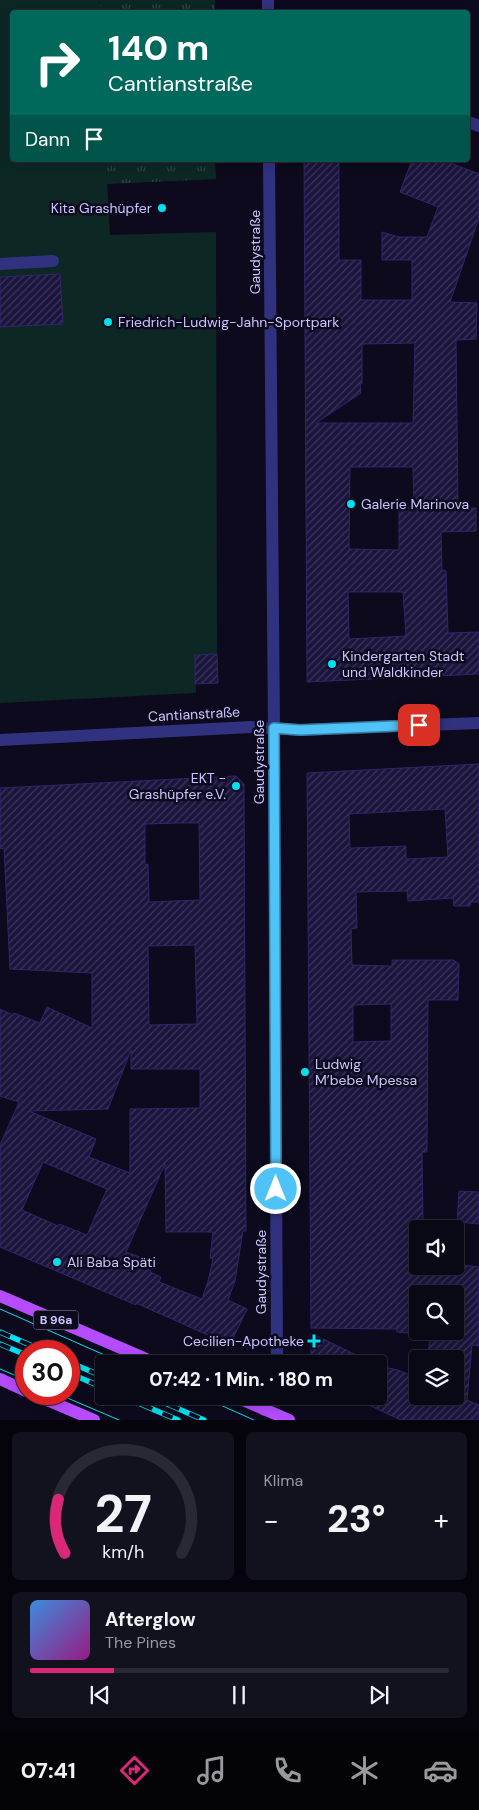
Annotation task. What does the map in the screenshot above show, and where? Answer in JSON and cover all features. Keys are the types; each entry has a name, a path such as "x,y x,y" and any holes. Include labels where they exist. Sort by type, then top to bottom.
{"main road":[{"name":"B 96a","path":"0,1296 137,1355"},
{"path":"0,1379 15,1386"},
{"path":"59,1405 94,1420"},
{"path":"253,1405 289,1420"}],"street":[{"name":"Gaudystraße","path":"269,162 274,728 276,1355"},
{"path":"0,264 53,261"},
{"name":"Cantianstraße","path":"0,740 251,727 300,730 479,722"},
{"path":"264,1410 266,1405"}],"green space":[{"name":"Friedrich-Ludwig-Jahn-Sportpark","path":"0,0 99,0 100,10 10,10 10,162 106,162 110,235 216,232 217,654 195,655 196,693 0,703"},
{"path":"99,0 215,0 215,10 100,10"},
{"path":"106,162 215,162 216,179 107,184"}],"building":[{"path":"304,162 339,162 339,260 361,260 361,300 412,300 412,260 382,260 382,232 399,237 427,237 438,207 400,192 411,162 448,162 479,174 479,218 450,302 477,303 476,339 456,340 458,508 476,508 476,531 441,532 442,570 446,571 448,633 479,632 479,674 307,682","holes":["415,343 413,423 316,423 361,393 362,344","350,467 413,467 414,508 399,508 399,550 349,549","348,592 403,592 406,636 349,639"]},
{"path":"60,274 63,324 0,327 0,277"},
{"path":"217,654 218,683 195,684 195,655"},
{"path":"479,764 479,902 471,902 470,906 454,906 453,898 408,901 407,891 356,892 357,928 351,929 352,965 392,966 392,960 453,960 459,964 458,1000 428,1000 427,1152 422,1152 423,1220 409,1220 409,1275 464,1275 464,1265 479,1267 479,1346 472,1345 467,1400 479,1405 479,1420 401,1420 368,1405 387,1405 387,1368 409,1374 409,1405 464,1405 464,1350 429,1350 429,1340 464,1340 464,1285 409,1285 409,1333 397,1332 397,1329 311,1328 307,773","holes":["445,809 448,857 406,859 406,846 350,848 349,814","391,1004 391,1041 353,1042 353,1005"]},
{"path":"236,776 244,784 246,1231 243,1231 235,1281 228,1300 247,1309 230,1345 136,1303 136,1305 0,1247 0,1145 19,1102 0,1096 0,1009 40,1023 47,1007 92,1028 92,973 10,969 4,848 0,849 0,788","holes":["199,823 200,900 149,902 148,864 145,865 145,824","195,945 197,1024 149,1025 148,946","131,1050 131,1069 200,1069 200,1108 130,1109 130,1173 89,1157 96,1139 29,1111 108,1109","43,1162 107,1189 87,1235 59,1224 58,1226 22,1210","165,1164 166,1232 213,1232 210,1258 213,1259 202,1299 159,1282 161,1277 150,1272 153,1266 141,1261 142,1258 126,1252"]},
{"path":"459,1191 479,1192 479,1224 457,1220"},
{"path":"311,1333 356,1355 311,1355"}],"tram line":[{"path":"0,1309 105,1355"},
{"path":"0,1369 15,1375"},
{"path":"80,1403 119,1420"},
{"path":"220,1405 254,1420"}],"railway":[{"path":"0,1332 19,1340"},
{"path":"0,1344 15,1350"},
{"path":"80,1367 95,1373"},
{"path":"80,1378 95,1384"},
{"path":"143,1405 178,1420"},
{"path":"170,1405 204,1420"}],"place":[{"name":"Kita Grashüpfer","path":"162,208"},
{"name":"Friedrich-Ludwig-Jahn-Sportpark","path":"108,322"},
{"name":"Galerie Marinova","path":"351,504"},
{"name":"Kindergarten Stadt und Waldkinder","path":"332,664"},
{"name":"EKT - Grashüpfer e.V.","path":"236,786"},
{"name":"Ludwig M’bebe Mpessa","path":"305,1072"},
{"name":"Ali Baba Späti","path":"57,1262"},
{"name":"Cecilien-Apotheke","path":"314,1341"}],"route":[{"path":"276,1189 274,728 300,730 419,725"}]}
